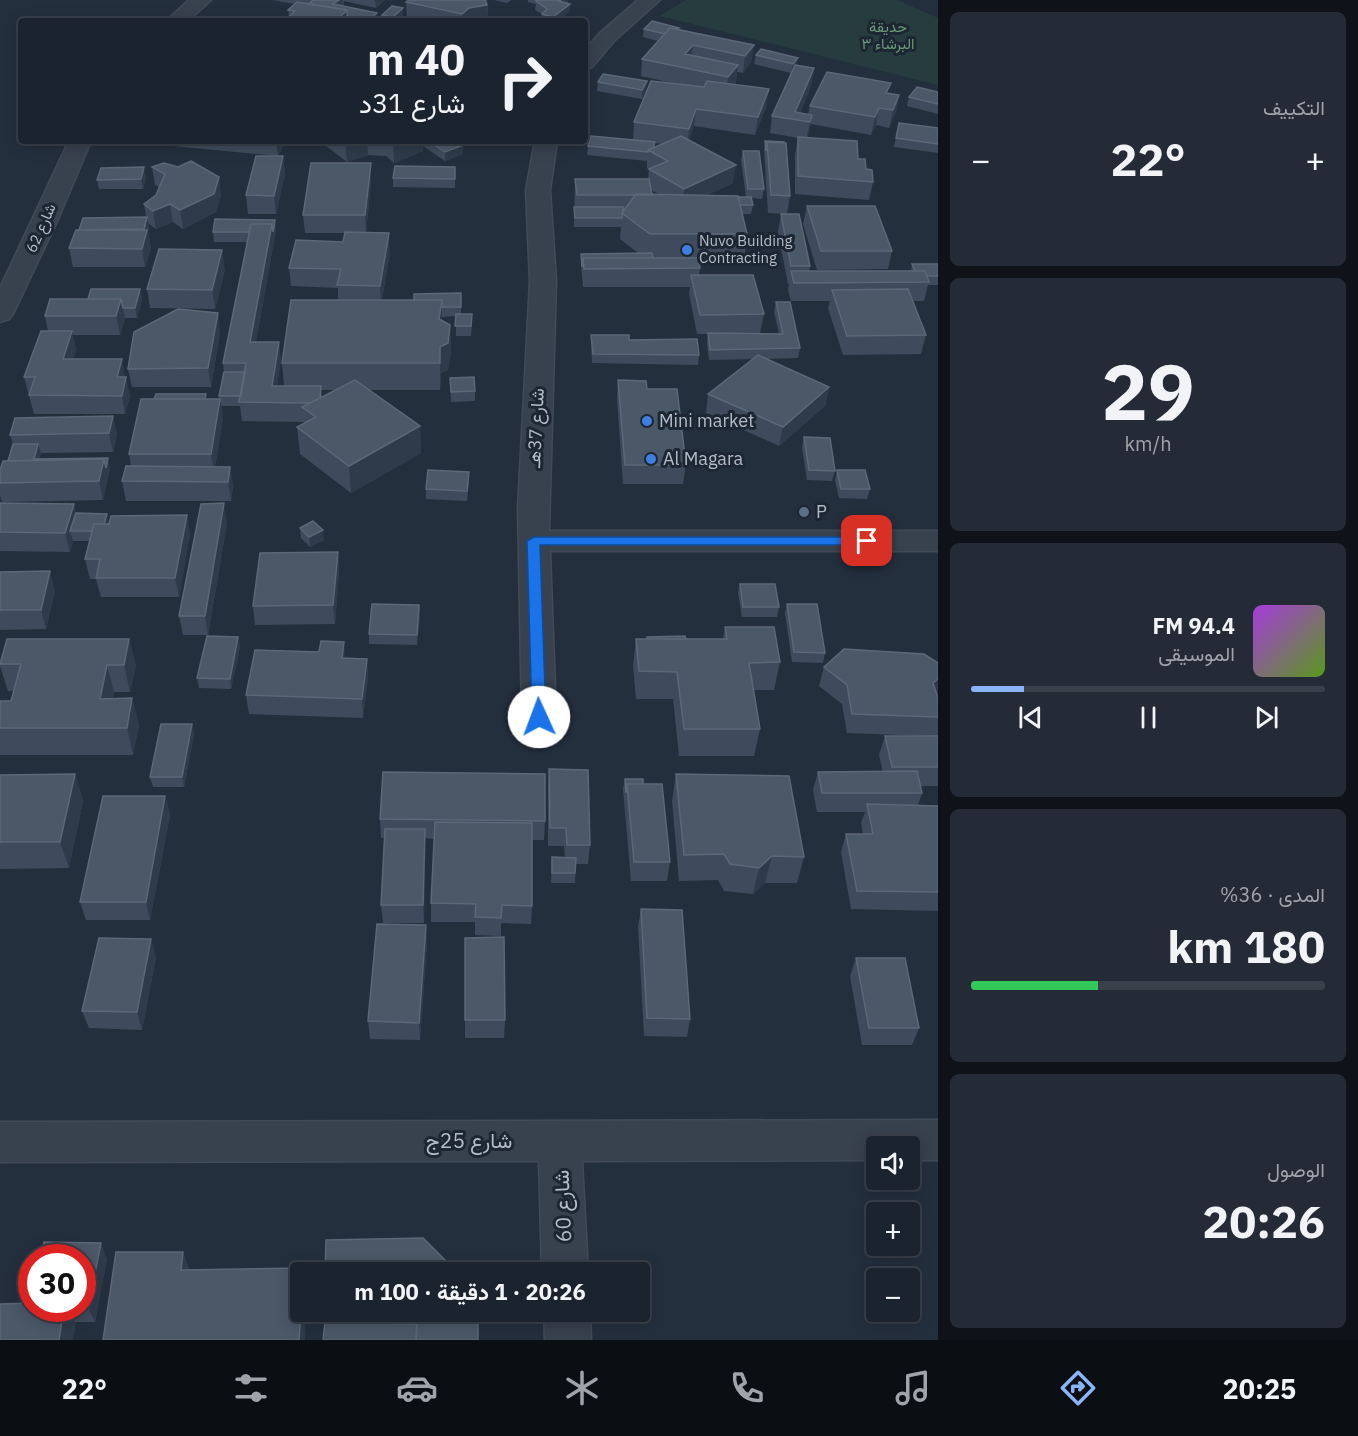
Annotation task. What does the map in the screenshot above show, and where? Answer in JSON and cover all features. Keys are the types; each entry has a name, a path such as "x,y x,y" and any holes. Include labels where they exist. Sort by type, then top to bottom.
{"street":[{"path":"180,18 201,0"},
{"path":"588,60 618,26 650,0"},
{"name":"شارع 62","path":"0,314 46,219 79,144"},
{"name":"شارع 37هـ","path":"539,717 533,508 543,281 538,229 538,190 546,144"},
{"path":"534,541 938,541"},
{"name":"شارع 60","path":"560,1140 565,1262"},
{"name":"شارع 25ج","path":"0,1142 938,1140"},
{"path":"567,1322 568,1340"}],"green space":[{"name":"حديقة البرشاء ٣","path":"686,0 897,0 938,18 938,85 660,16"}],"building":[{"path":"313,0 339,0 333,4 377,13 371,18 358,18 347,16 347,10 309,4"},
{"path":"409,0 485,0 487,5 469,8 462,14 406,2"},
{"path":"537,0 561,0 559,1 570,4 553,17 542,14 547,9"},
{"path":"297,2 347,10 339,18 287,18 295,11 288,10"},
{"path":"392,6 403,8 393,17 382,15"},
{"path":"652,21 679,28 670,28 665,34 644,29"},
{"path":"670,28 754,45 745,56 693,45 685,54 738,65 728,77 642,59"},
{"path":"761,49 798,58 793,64 756,55"},
{"path":"795,65 814,68 795,112 812,115 810,122 772,116"},
{"path":"827,72 891,83 886,93 899,95 893,110 879,108 875,117 810,106"},
{"path":"603,74 647,81 642,90 598,82"},
{"path":"651,81 704,87 707,81 769,89 758,117 696,109 689,129 634,122"},
{"path":"917,87 938,92 938,104 909,97"},
{"path":"899,123 938,128 938,144 896,138"},
{"path":"591,136 655,142 653,148 648,152 588,146"},
{"path":"681,136 736,165 684,189 649,169 668,161 648,150"},
{"path":"798,137 857,141 858,159 865,159 866,169 872,170 873,182 798,176"},
{"path":"765,141 784,143 767,142 766,151"},
{"path":"767,142 786,143 790,196 771,195"},
{"path":"433,144 463,145 445,152"},
{"path":"743,151 759,151 764,189 748,189"},
{"path":"256,156 283,156 274,196 246,195"},
{"path":"191,161 219,177 214,194 180,210 170,204 153,211 144,204 156,195 165,174 152,167 164,163 178,167"},
{"path":"311,163 371,163 365,215 303,215"},
{"path":"395,166 455,167 455,179 393,178"},
{"path":"144,167 141,179 97,180 101,168"},
{"path":"575,179 649,179 652,195 577,195"},
{"path":"636,194 738,196 747,234 650,234 622,213"},
{"path":"738,197 751,197 753,205 740,205"},
{"path":"807,206 875,206 892,251 821,251"},
{"path":"574,207 623,207 623,212 622,218 575,218"},
{"path":"781,214 799,214 810,266 791,266"},
{"path":"147,217 144,229 79,230 83,218"},
{"path":"215,219 275,220 273,232 272,224 251,224 249,232 213,232"},
{"path":"251,224 272,224 250,342 279,342 272,386 321,386 320,398 310,403 239,402 246,363 223,363"},
{"path":"76,230 147,230 142,249 69,248"},
{"path":"345,232 389,233 380,286 337,285 341,269 289,268 296,240 343,242"},
{"path":"159,249 222,250 212,290 147,289"},
{"path":"652,253 653,258 583,258 582,267 581,254"},
{"path":"583,258 698,258 700,268 584,269"},
{"path":"912,264 938,264 938,276 927,276 925,271 915,271"},
{"path":"791,271 925,271 929,282 794,283"},
{"path":"691,275 753,275 764,314 700,315"},
{"path":"91,289 140,289 135,308 123,308 121,299 88,299"},
{"path":"908,289 926,335 847,336 832,290"},
{"path":"461,293 461,307 442,307 442,300 414,300 414,294"},
{"path":"50,299 121,299 116,316 45,316"},
{"path":"291,300 442,300 439,319 450,325 448,343 440,347 440,363 282,363"},
{"path":"776,302 790,302 800,348 710,350 708,333 783,334"},
{"path":"178,309 218,313 208,368 128,369 134,332"},
{"path":"456,314 472,314 471,326 455,326"},
{"path":"41,331 72,331 63,359 122,359 117,377 126,377 122,396 29,395 35,377 24,377"},
{"path":"591,335 629,335 629,340 697,339 699,355 593,354"},
{"path":"758,355 829,387 783,427 708,394"},
{"path":"224,372 245,372 241,396 219,396"},
{"path":"474,377 475,391 451,392 450,378"},
{"path":"355,380 420,426 349,466 297,427 316,417 302,407"},
{"path":"618,380 646,381 647,389 677,389 686,465 625,465"},
{"path":"156,394 206,394 205,399 154,399"},
{"path":"141,399 220,399 211,454 129,454"},
{"path":"113,416 109,433 10,435 15,418"},
{"path":"804,437 830,438 835,471 809,470"},
{"path":"13,444 38,444 34,459 108,458 106,468 104,459 8,461"},
{"path":"104,459 99,481 0,483 3,461"},
{"path":"126,466 230,467 228,482 122,481"},
{"path":"428,470 469,472 467,491 426,489"},
{"path":"837,470 865,470 870,489 841,489"},
{"path":"0,503 74,504 65,533 0,532"},
{"path":"224,503 205,616 179,616 201,504"},
{"path":"76,513 107,514 104,524 94,524 92,531 70,531"},
{"path":"187,515 175,578 96,578 100,559 85,559 94,524 109,524 111,516"},
{"path":"313,521 323,530 309,537 300,528"},
{"path":"338,552 333,605 253,606 260,553"},
{"path":"50,571 41,610 0,610 0,572"},
{"path":"740,584 775,584 779,607 743,607"},
{"path":"372,604 419,605 417,635 369,634"},
{"path":"787,604 817,604 825,653 794,652"},
{"path":"725,627 774,627 780,662 749,663 760,729 684,729 677,672 639,671 636,639 727,639"},
{"path":"207,636 238,637 230,679 197,678"},
{"path":"685,636 686,639 647,639 647,637"},
{"path":"7,639 129,639 124,665 107,665 100,699 132,698 127,728 0,728 0,701 11,701 21,664 0,664"},
{"path":"321,641 344,642 342,658 367,659 362,699 246,695 255,650 319,652"},
{"path":"844,649 924,654 938,663 938,679 933,683 938,698 938,717 852,714 847,685 824,667"},
{"path":"161,724 192,724 182,777 150,777"},
{"path":"885,736 938,736 938,767 892,767"},
{"path":"549,769 588,770 590,845 567,845 566,828 550,828"},
{"path":"917,771 922,793 822,793 818,772"},
{"path":"383,772 545,774 545,821 380,819"},
{"path":"75,774 60,842 0,842 0,775"},
{"path":"676,774 789,776 804,857 772,856 759,868 730,864 724,854 684,855"},
{"path":"625,779 643,779 643,784 627,784 626,793"},
{"path":"627,784 662,784 670,862 634,862"},
{"path":"103,796 165,796 146,902 80,902"},
{"path":"867,804 938,806 938,892 857,891 846,834 873,834"},
{"path":"435,822 532,823 532,906 502,905 501,918 475,917 476,904 431,903"},
{"path":"385,829 425,829 423,905 381,905"},
{"path":"552,857 576,858 575,873 552,873"},
{"path":"641,909 682,910 690,1019 647,1018"},
{"path":"377,924 426,925 419,1023 368,1021"},
{"path":"504,937 505,1020 465,1020 465,938"},
{"path":"99,938 151,939 137,1012 82,1011"},
{"path":"856,958 905,958 919,1028 869,1028"},
{"path":"423,1238 447,1262 325,1262 326,1240"},
{"path":"44,1242 101,1243 96,1268 96,1244 44,1244"},
{"path":"116,1252 183,1252 181,1270 290,1268 290,1322 300,1322 299,1340 103,1340"},
{"path":"18,1303 18,1322 62,1322 59,1340 0,1340 0,1304"},
{"path":"325,1322 417,1324 416,1340 323,1340"},
{"path":"417,1322 478,1322 478,1340 416,1340"}],"place":[{"name":"Nuvo Building Contracting","path":"687,250"},
{"name":"Mini market","path":"647,421"},
{"name":"Al Magara","path":"651,459"},
{"name":"P","path":"804,512"}],"route":[{"path":"539,717 534,541 867,541"}]}
